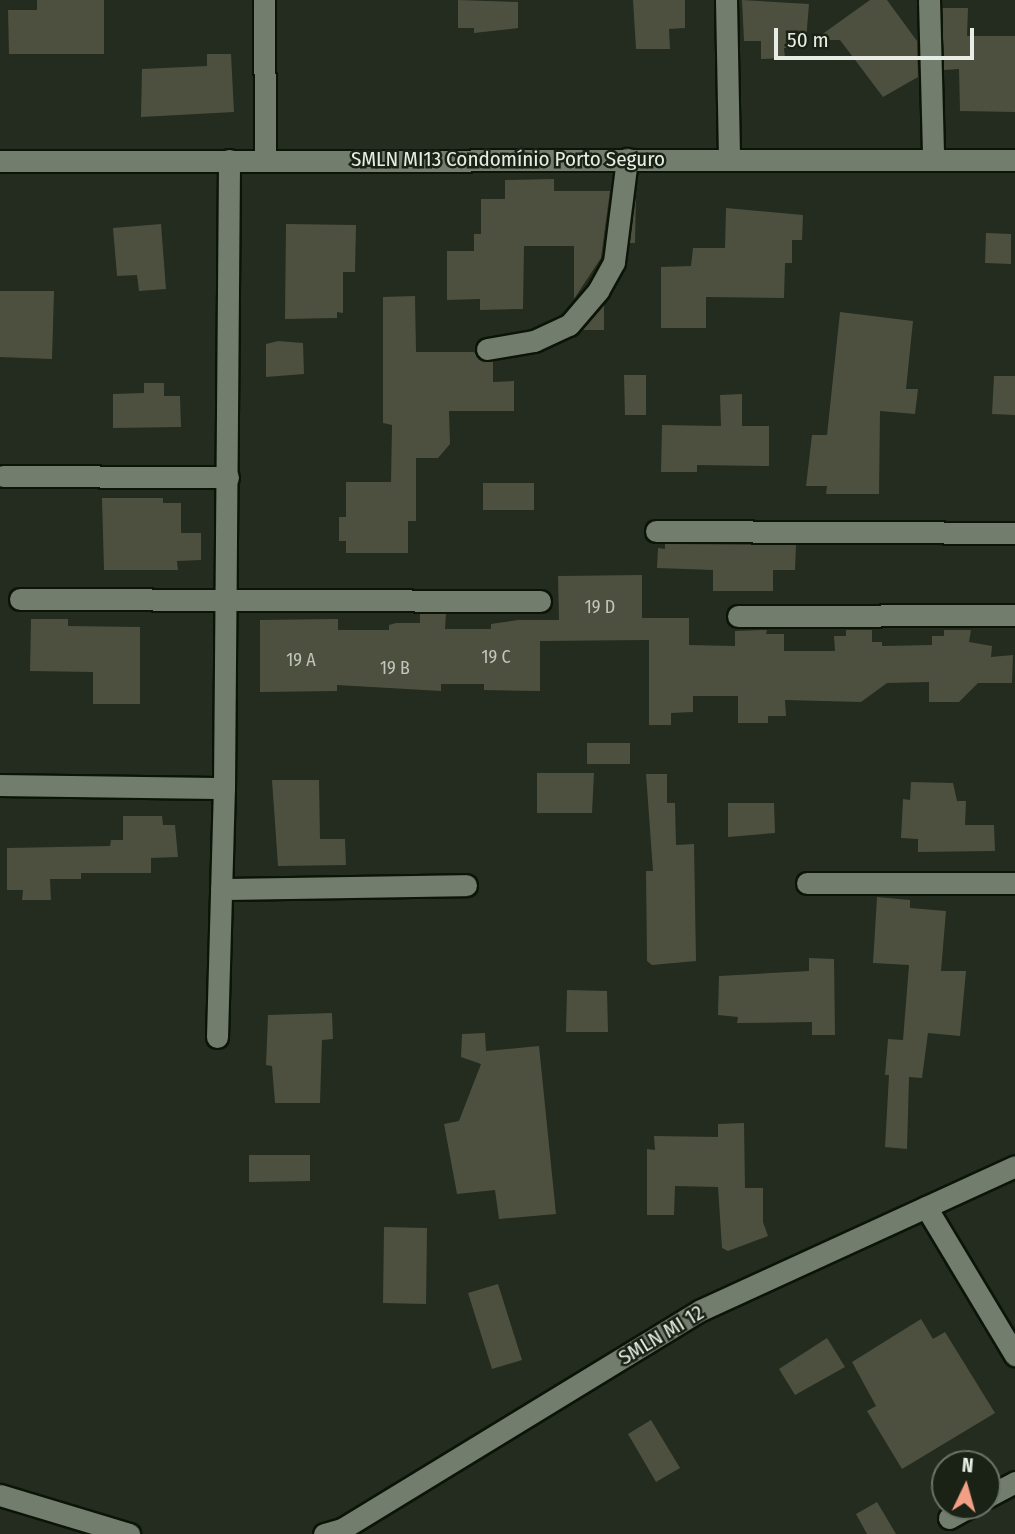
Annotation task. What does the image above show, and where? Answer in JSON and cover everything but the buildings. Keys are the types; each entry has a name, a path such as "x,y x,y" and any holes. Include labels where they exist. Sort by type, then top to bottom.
{"street":[{"path":"264,0 265,160"},
{"path":"726,0 729,159"},
{"path":"929,0 933,159"},
{"path":"487,349 534,341 569,325 598,291 614,262 627,159"},
{"name":"SMLN MI13 Condomínio Porto Seguro","path":"0,160 1015,160"},
{"path":"217,1037 227,601 229,160"},
{"path":"3,477 228,477"},
{"path":"656,531 1015,533"},
{"path":"20,599 540,601"},
{"path":"738,616 1015,615"},
{"path":"0,785 224,788"},
{"path":"807,883 1015,883"},
{"path":"221,889 466,885"},
{"name":"SMLN MI 12","path":"324,1534 342,1529 701,1310 1015,1166"},
{"path":"926,1207 1015,1355"},
{"path":"0,1495 129,1534"}]}
